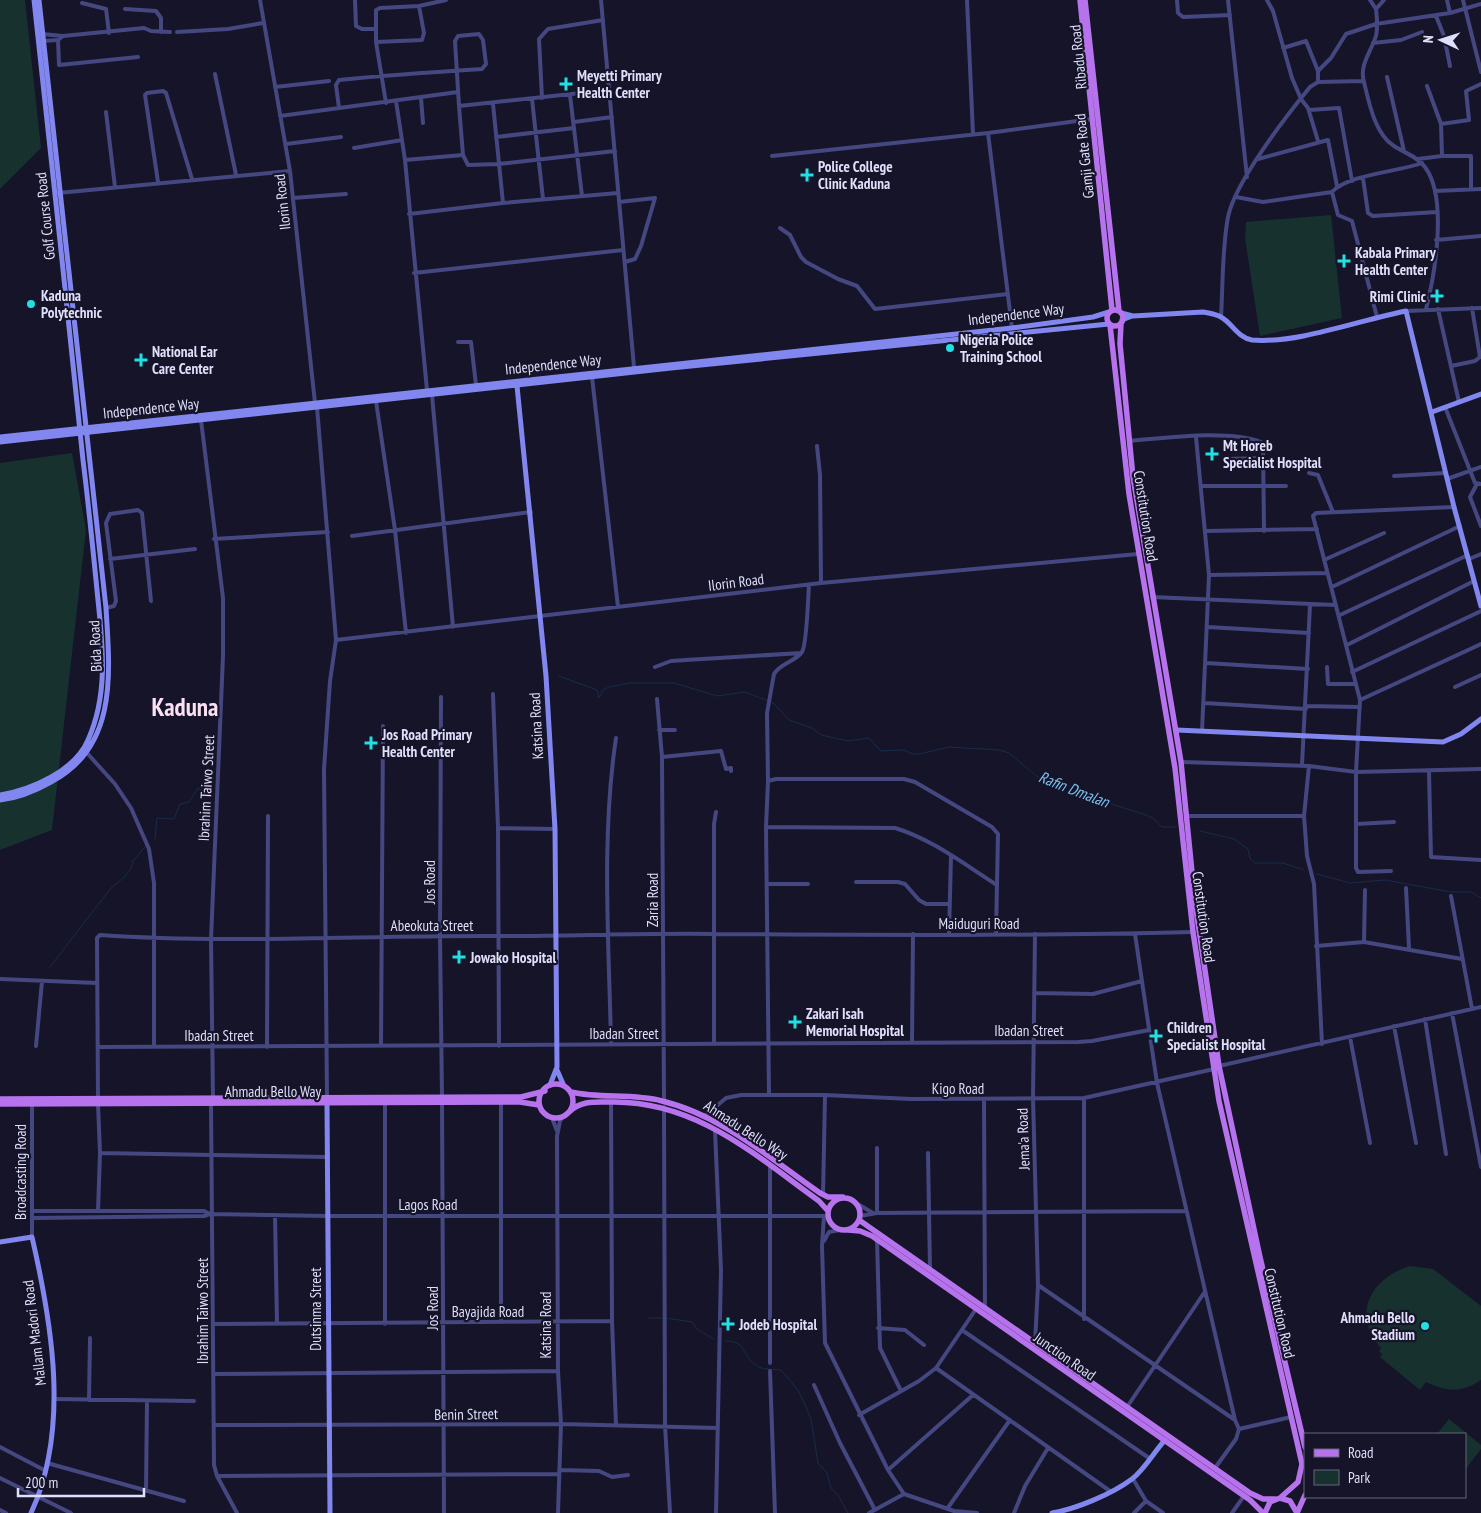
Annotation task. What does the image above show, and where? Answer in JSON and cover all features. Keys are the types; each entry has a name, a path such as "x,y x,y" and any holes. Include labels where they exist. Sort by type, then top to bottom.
{"main road":[{"name":"Gamji Gate Road","path":"1080,0 1091,78 1110,311"},
{"name":"Ribadu Road","path":"1085,0 1091,78 1120,312"},
{"path":"1110,311 1120,312 1122,321 1117,326 1110,324 1107,318 1110,311"},
{"name":"Constitution Road","path":"1122,321 1120,344 1135,494 1152,597 1184,826 1193,932 1217,1068 1302,1471 1295,1487 1267,1506 1264,1513"},
{"name":"Constitution Road","path":"1110,324 1138,554 1176,730 1181,762 1186,816 1184,826"},
{"name":"Constitution Road","path":"1185,836 1217,1068"},
{"path":"550,1085 564,1086 571,1092 573,1102 567,1114 556,1118 544,1113 540,1097 545,1090 550,1085"},
{"name":"Ahmadu Bello Way","path":"327,1101 385,1103 521,1097 545,1090"},
{"name":"Ahmadu Bello Way","path":"571,1092 584,1096 638,1097 705,1116 823,1195 843,1197"},
{"name":"Ahmadu Bello Way","path":"0,1099 98,1102"},
{"name":"Ahmadu Bello Way","path":"0,1104 442,1100 534,1103 539,1105 544,1113"},
{"name":"Ahmadu Bello Way","path":"567,1114 574,1106 585,1102 664,1104 715,1128 770,1165 823,1204 826,1213"},
{"path":"843,1197 856,1203 860,1218 848,1230 840,1230 831,1224 826,1213 833,1201 843,1197"},
{"name":"Junction Road","path":"860,1218 930,1270 1256,1496 1277,1499"},
{"name":"Junction Road","path":"848,1230 860,1231 877,1239 1165,1440 1244,1496 1264,1513"},
{"name":"Constitution Road","path":"1270,1315 1304,1443"},
{"path":"1297,1513 1304,1497"},
{"path":"1277,1499 1290,1501 1297,1513"}],"street":[{"name":"Golf Course Road","path":"34,0 83,431"},
{"name":"Golf Course Road","path":"39,0 57,193"},
{"name":"Ilorin Road","path":"260,0 290,171 316,405 336,640 330,681 327,759 324,768 327,1101"},
{"path":"356,0 356,26 362,29 376,29"},
{"path":"386,103 376,42 376,10 380,8 419,6 446,0"},
{"path":"601,0 634,367"},
{"path":"967,0 973,134"},
{"path":"1177,0 1178,13 1183,18 1230,15"},
{"path":"1228,0 1247,177"},
{"path":"1267,0 1273,11 1300,98 1308,110 1318,141"},
{"path":"1370,0 1376,9 1376,24 1374,43 1364,62 1363,80 1380,132 1393,145 1422,163 1431,177 1435,190 1437,212 1436,240 1433,274 1426,309"},
{"path":"1376,9 1384,0"},
{"path":"1447,0 1450,13"},
{"path":"1463,0 1481,72"},
{"path":"82,3 106,9 109,33"},
{"path":"1318,71 1327,64 1346,34 1376,24 1436,16 1481,4"},
{"path":"376,42 422,40 424,34 419,6"},
{"path":"125,9 156,11 161,18 161,32"},
{"path":"1436,16 1444,36 1450,66"},
{"path":"542,98 539,39 542,34 548,29 604,20"},
{"path":"176,32 228,29 263,23"},
{"path":"42,34 63,36 109,33 144,28 170,32"},
{"path":"1374,43 1401,40 1422,32"},
{"path":"339,108 337,82 382,76 457,70 482,68 485,66 482,35 455,38 457,70 458,92 463,156 468,164 473,166 499,164 615,151"},
{"path":"43,41 58,40 63,36"},
{"path":"58,40 59,65 138,57"},
{"path":"1283,48 1306,41 1318,71 1318,82"},
{"path":"215,74 236,175"},
{"path":"1387,77 1404,151"},
{"path":"1221,317 1228,218 1236,197 1247,177 1300,98 1310,87 1318,82 1363,80"},
{"path":"275,87 328,81"},
{"path":"1441,124 1469,120 1467,89 1481,84"},
{"path":"1427,86 1441,124 1442,156"},
{"path":"459,106 493,104 609,90"},
{"path":"158,182 145,95 147,93 163,91 166,93 192,179"},
{"path":"280,116 396,102 458,92"},
{"path":"570,95 582,196"},
{"path":"421,98 423,123"},
{"path":"532,99 543,199"},
{"path":"396,102 405,160 414,273 427,390"},
{"path":"493,104 504,203"},
{"path":"1308,110 1338,108 1352,181"},
{"path":"106,112 115,187"},
{"path":"574,122 612,117"},
{"path":"772,156 988,133 1093,119"},
{"path":"496,137 574,128"},
{"path":"988,133 1012,328"},
{"path":"286,144 341,137"},
{"path":"1258,159 1325,139 1329,141 1337,186"},
{"path":"354,148 402,140"},
{"path":"405,160 463,156"},
{"path":"1418,159 1442,156 1471,156 1471,189"},
{"path":"1236,197 1264,202 1332,192 1337,186 1352,181 1422,163"},
{"path":"57,193 290,171"},
{"path":"1362,178 1368,213 1373,216 1437,212"},
{"path":"1435,190 1481,188"},
{"path":"1332,192 1338,215 1352,221 1377,317"},
{"path":"409,214 543,199 618,193"},
{"path":"293,198 346,194"},
{"path":"619,202 655,198 641,246 635,259 625,262"},
{"path":"780,228 790,235 806,262 838,279 857,286 875,309 1008,294"},
{"path":"1436,240 1481,236"},
{"path":"414,273 623,250"},
{"path":"1451,366 1475,361 1480,357 1472,308"},
{"path":"1120,312 1133,316 1203,312 1221,317 1240,334 1251,340 1291,339 1406,311 1481,308"},
{"path":"1438,309 1459,402"},
{"name":"Independence Way","path":"0,437 201,420 427,390 1012,328 1093,317 1110,311"},
{"path":"1406,311 1447,480 1481,606"},
{"path":"1122,321 1133,316"},
{"name":"Independence Way","path":"0,442 316,405 376,401 1110,324"},
{"path":"458,342 471,342 476,385"},
{"path":"592,377 618,607"},
{"name":"Katsina Road","path":"517,386 546,676 554,829 557,1067 564,1086"},
{"path":"1432,412 1481,394"},
{"path":"432,395 453,627"},
{"path":"376,401 395,530 406,632"},
{"path":"1445,407 1468,471 1479,484 1471,493 1470,499 1481,526"},
{"name":"Ibrahim Taiwo Street","path":"201,420 214,539 223,598 223,656 211,939 211,1214 214,1465 216,1476 237,1513"},
{"name":"Bida Road","path":"0,800 20,796 59,778 81,762 100,723 107,699 109,667 106,608 83,431"},
{"name":"Bida Road","path":"0,795 40,782 58,772 83,750 94,724 101,697 103,667 83,431"},
{"path":"1196,436 1209,576 1202,731"},
{"path":"1129,441 1196,436 1238,437 1258,441 1263,446 1264,458 1264,530"},
{"path":"817,446 820,475 821,583"},
{"path":"1226,458 1264,458"},
{"path":"1447,480 1481,466"},
{"path":"1309,473 1318,475 1333,512"},
{"path":"1394,476 1446,473"},
{"path":"1202,486 1286,486"},
{"path":"1392,871 1358,872 1356,772 1360,700 1340,615 1327,573 1314,514 1454,507"},
{"path":"106,608 114,606 116,601 107,516 135,510 142,513 150,602"},
{"path":"352,536 445,522 531,512"},
{"path":"1332,587 1460,526"},
{"path":"1206,531 1317,529"},
{"path":"214,539 328,532"},
{"path":"1324,560 1384,533"},
{"path":"110,558 195,549"},
{"name":"Ilorin Road","path":"336,640 821,583 1138,554"},
{"path":"1340,615 1468,557 1481,554"},
{"path":"1209,576 1327,573"},
{"path":"1346,645 1474,581"},
{"path":"802,653 809,585"},
{"path":"1152,597 1209,601 1336,605"},
{"path":"1302,765 1310,605"},
{"path":"1352,672 1481,611"},
{"path":"1208,627 1309,633"},
{"path":"1360,700 1481,644"},
{"path":"655,667 671,661 802,653"},
{"path":"769,1095 766,935 768,707 777,669 802,653"},
{"path":"1206,664 1308,669"},
{"path":"103,667 109,667"},
{"path":"1327,667 1328,684 1355,684"},
{"path":"1455,687 1481,676"},
{"path":"493,694 498,828 499,1046"},
{"name":"Jos Road","path":"441,697 440,1046 445,1426 444,1513"},
{"name":"Zaria Road","path":"657,699 662,757 664,934 664,1425 670,1513"},
{"path":"1204,703 1360,708"},
{"path":"1176,730 1443,742 1461,734 1481,719"},
{"path":"381,1045 383,726"},
{"path":"659,730 675,730"},
{"path":"611,1044 608,836 616,738"},
{"path":"662,757 721,751 726,769 730,768 731,771"},
{"path":"87,753 115,784 130,808 149,849 154,883 154,1046"},
{"path":"1181,762 1302,765 1356,772 1429,772 1481,769"},
{"path":"1309,766 1304,816 1307,856 1314,884 1322,1044"},
{"path":"1429,772 1431,857 1481,860"},
{"path":"767,783 776,779 892,778 915,782 996,830 998,834 996,933"},
{"path":"714,1044 714,824 716,812"},
{"path":"267,1047 268,816"},
{"path":"1186,816 1304,816"},
{"path":"1356,824 1394,822"},
{"path":"766,827 895,828 906,831 951,856 997,885"},
{"path":"498,828 554,829"},
{"path":"949,935 948,904 951,856"},
{"path":"856,882 898,882 905,884 919,900 926,904 948,904"},
{"path":"767,884 808,884"},
{"path":"1406,888 1409,948"},
{"path":"1364,942 1365,890"},
{"path":"1451,896 1472,1009"},
{"name":"Maiduguri Road","path":"766,935 1135,934 1193,932"},
{"path":"912,1043 913,934"},
{"name":"Jema'a Road","path":"1035,934 1033,1098 1038,1285 1035,1343"},
{"path":"1135,934 1156,1083 1204,1293 1235,1420 1239,1429 1236,1439 1216,1468"},
{"name":"Abeokuta Street","path":"97,984 98,936 154,939 267,939 383,936 766,935"},
{"path":"1316,946 1364,942 1409,948 1462,959"},
{"path":"0,979 97,984 100,1153 98,1211"},
{"path":"36,1046 42,981"},
{"path":"1034,993 1093,994 1142,981"},
{"name":"Kigo Road","path":"705,1116 726,1098 741,1095 984,1099 1084,1098 1481,1007"},
{"path":"1452,1014 1481,1168"},
{"path":"1425,1020 1446,1154"},
{"path":"1394,1026 1416,1143"},
{"name":"Ibadan Street","path":"98,1048 154,1046 499,1046 1035,1042 1092,1041 1149,1030"},
{"path":"1350,1037 1370,1143"},
{"name":"Katsina Road","path":"550,1085 557,1067"},
{"path":"823,1195 825,1095"},
{"path":"1084,1098 1086,1212 1084,1319"},
{"path":"984,1099 983,1212 985,1308"},
{"name":"Dutsinma Street","path":"327,1101 330,1513"},
{"path":"501,1102 501,1321"},
{"path":"610,1102 612,1321 616,1425"},
{"path":"385,1103 385,1324"},
{"name":"Broadcasting Road","path":"0,1242 32,1237 34,1211 32,1104"},
{"name":"Katsina Road","path":"544,1113 554,1123 557,1136"},
{"name":"Katsina Road","path":"558,1513 561,1424 558,1371 557,1136 560,1121 567,1114"},
{"path":"715,1128 720,1214 716,1513"},
{"path":"875,1213 877,1148"},
{"path":"100,1153 212,1157 326,1157"},
{"path":"928,1153 930,1270"},
{"path":"770,1165 770,1363"},
{"path":"856,1203 875,1213"},
{"name":"Lagos Road","path":"34,1211 204,1211 211,1214 327,1216 826,1213"},
{"path":"860,1218 875,1213 1186,1211"},
{"path":"826,1213 822,1246 825,1344 859,1414 888,1470 904,1494 947,1509 977,1513"},
{"path":"33,1218 204,1216 211,1214"},
{"path":"275,1215 277,1324"},
{"path":"822,1246 829,1232 840,1230"},
{"name":"Mallam Madori Road","path":"32,1237 46,1303 54,1361 54,1399 46,1471 39,1497 32,1513"},
{"path":"877,1239 880,1348 901,1390"},
{"path":"1038,1285 1084,1319 1235,1420"},
{"path":"1128,1407 1204,1293"},
{"path":"859,1414 936,1368 976,1309"},
{"name":"Bayajida Road","path":"213,1324 612,1321"},
{"path":"878,1328 905,1330 924,1345"},
{"path":"962,1330 1149,1458"},
{"path":"89,1400 90,1338"},
{"path":"936,1368 1110,1491"},
{"path":"213,1374 558,1371"},
{"path":"770,1371 775,1513"},
{"path":"814,1385 840,1443 875,1510"},
{"path":"888,1470 973,1395"},
{"path":"54,1399 194,1401"},
{"path":"146,1491 147,1401"},
{"path":"1239,1429 1291,1417"},
{"path":"947,1509 1010,1420"},
{"name":"Benin Street","path":"214,1426 561,1424 664,1425 718,1428"},
{"path":"1052,1513 1066,1511 1133,1479 1165,1440"},
{"path":"0,1447 46,1471"},
{"path":"1014,1513 1025,1486 1048,1448"},
{"path":"47,1463 184,1501"},
{"path":"216,1476 443,1476 599,1471 612,1477 628,1475"},
{"path":"0,1478 71,1513"},
{"path":"1133,1479 1146,1501 1163,1513"},
{"path":"869,1513 904,1494"},
{"path":"1232,1513 1244,1496"},
{"path":"1134,1513 1146,1501"},
{"path":"0,1510 6,1513"}],"green space":[{"path":"0,0 25,0 41,148 0,189"},
{"path":"1331,215 1342,318 1260,336 1245,238 1246,222"},
{"path":"72,453 86,530 52,830 0,850 0,463"},
{"name":"Ahmadu Bello Stadium","path":"1410,1266 1433,1269 1481,1306 1481,1380 1467,1387 1454,1390 1441,1388 1426,1382 1420,1390 1380,1357 1382,1354 1379,1351 1381,1348 1372,1335 1367,1323 1367,1310 1370,1299 1376,1288 1385,1279"},
{"path":"1449,1419 1481,1445 1481,1449 1466,1469 1466,1433 1438,1433"}],"waterway":[{"name":"Rafin Dmalan","path":"559,676 597,690 599,698 603,690 609,687 630,683 674,683 717,696 745,692 773,703 789,720 812,728 821,735 848,741 869,738 881,751 904,750 913,754 919,754 949,747 999,750 1009,753 1039,778 1049,783 1071,786 1090,797 1143,814 1153,818 1162,827 1176,827"},
{"path":"155,839 157,818 174,819 180,804 189,802 198,788 205,792 210,791"},
{"path":"1200,831 1234,839 1248,849 1250,859 1255,863 1283,863 1304,870"},
{"path":"50,967 111,888 128,873 133,861 145,847"},
{"path":"1317,874 1350,883 1385,880 1451,892 1471,892 1481,898"},
{"path":"648,1318 662,1318"},
{"path":"666,1318 692,1322 697,1329 713,1339"},
{"path":"725,1341 741,1346 748,1358 759,1367 781,1370 798,1390 811,1419 818,1463 827,1473 831,1488 838,1495 848,1513"}],"place":[{"name":"Meyetti Primary Health Center","path":"566,84"},
{"name":"Police College Clinic Kaduna","path":"807,175"},
{"name":"Kabala Primary Health Center","path":"1344,261"},
{"name":"Rimi Clinic","path":"1437,296"},
{"name":"Kaduna Polytechnic","path":"31,304"},
{"name":"Nigeria Police Training School","path":"950,348"},
{"name":"National Ear Care Center","path":"141,360"},
{"name":"Mt Horeb Specialist Hospital","path":"1212,454"},
{"name":"Jos Road Primary Health Center","path":"371,743"},
{"name":"Jowako Hospital","path":"459,957"},
{"name":"Zakari Isah Memorial Hospital","path":"795,1022"},
{"name":"Children Specialist Hospital","path":"1156,1036"},
{"name":"Jodeb Hospital","path":"728,1324"},
{"name":"Ahmadu Bello Stadium","path":"1425,1326"}],"district":[{"name":"Kaduna","path":"185,707"}]}
